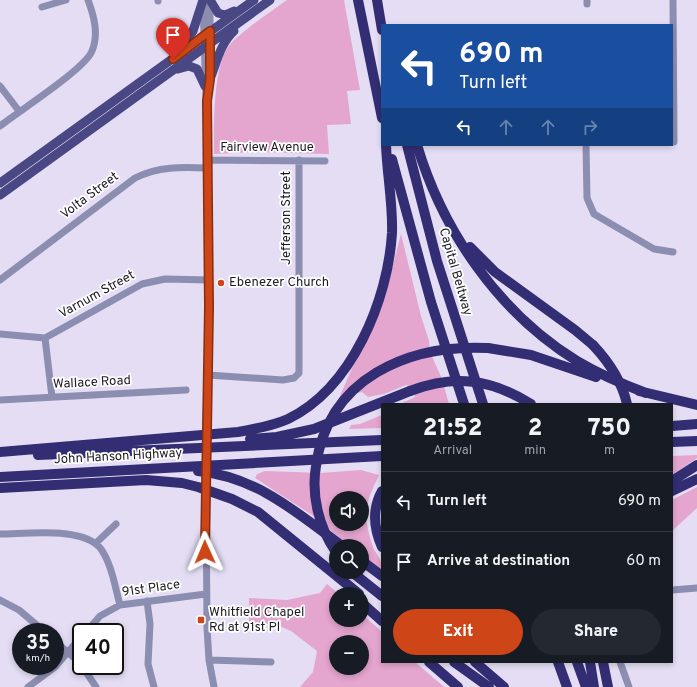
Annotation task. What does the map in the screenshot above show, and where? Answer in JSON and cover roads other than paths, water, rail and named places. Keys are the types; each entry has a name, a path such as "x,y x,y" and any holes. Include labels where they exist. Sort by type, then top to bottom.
{"highway":[{"path":"358,0 381,113"},
{"path":"377,0 384,24"},
{"path":"377,0 381,24"},
{"path":"387,146 427,288 464,403"},
{"path":"0,452 213,435 251,430 288,419 317,400 338,376 349,360 367,328 380,296 388,264 392,232 387,146"},
{"name":"Capital Beltway","path":"407,146 437,261 483,403"},
{"path":"417,146 430,185 445,218 466,252 515,310 552,343 577,361 597,372 646,393"},
{"path":"430,185 458,231 482,260 510,284 575,330 593,345 609,364 622,388 627,403"},
{"path":"329,541 320,519 316,498 315,479 321,441 340,404 362,382 387,366 399,361 435,351 488,348 531,356 646,393 697,405"},
{"path":"146,450 298,433 330,424 433,383 463,380 499,387 529,403"},
{"path":"673,426 697,424"},
{"name":"John Hanson Highway","path":"0,456 381,440"},
{"path":"673,442 697,440"},
{"name":"John Hanson Highway","path":"0,477 381,456"},
{"path":"673,480 697,465"},
{"path":"114,470 182,470 229,476 254,486 278,499 332,539"},
{"path":"673,491 697,479"},
{"path":"0,488 146,480 182,483 218,493 258,512 350,587"},
{"path":"381,494 376,506 375,527 381,544"},
{"path":"290,538 344,587"},
{"path":"369,566 381,575"},
{"path":"361,579 381,595"},
{"path":"369,601 381,610"},
{"path":"369,609 381,620"},
{"path":"430,663 458,687"},
{"path":"455,663 489,687"},
{"path":"475,663 504,687"},
{"path":"558,663 567,687"},
{"path":"577,663 586,687"},
{"path":"590,663 594,687"},
{"path":"603,663 608,687"}],"main road":[{"path":"162,66 190,36 197,22 203,0"},
{"path":"210,0 215,10 221,14 229,14 251,2"},
{"path":"0,183 162,66 252,13 270,0"},
{"path":"0,195 173,70 251,2"},
{"path":"207,82 218,53 226,40 252,13"},
{"path":"173,70 184,67 193,67 200,72 207,82"}],"street":[{"path":"42,7 66,0"},
{"path":"0,126 77,69 90,55 96,33 94,19 88,0"},
{"path":"203,0 207,39"},
{"path":"210,0 207,39 209,280 206,427 206,594 209,660 214,687"},
{"path":"673,0 673,24"},
{"path":"0,86 19,111"},
{"path":"673,106 674,142"},
{"path":"586,146 587,198 594,214 654,249 673,252"},
{"name":"Fairview Avenue","path":"208,160 325,161"},
{"name":"Jefferson Street","path":"208,375 286,379 294,378 299,371 299,160"},
{"name":"Volta Street","path":"0,280 128,182 139,176 162,168 208,168"},
{"name":"Varnum Street","path":"45,338 142,284 165,279 209,280"},
{"path":"0,334 45,338 52,397"},
{"name":"Wallace Road","path":"0,400 186,390"},
{"path":"96,543 116,524"},
{"path":"0,534 67,534 84,537 96,543 106,560 120,605"},
{"path":"673,590 697,588"},
{"name":"91st Place","path":"94,623 100,616 120,605 206,594"},
{"path":"0,600 19,610 34,623"},
{"path":"147,601 149,619 148,664 154,687"},
{"path":"28,687 47,674 72,647"},
{"path":"64,649 72,656"},
{"path":"209,660 271,662"},
{"path":"620,663 629,687"},
{"path":"88,675 96,687"}],"place":[{"name":"Ebenezer Church","path":"221,283"},
{"name":"Whitfield Chapel Rd at 91st Pl","path":"201,620"}]}
